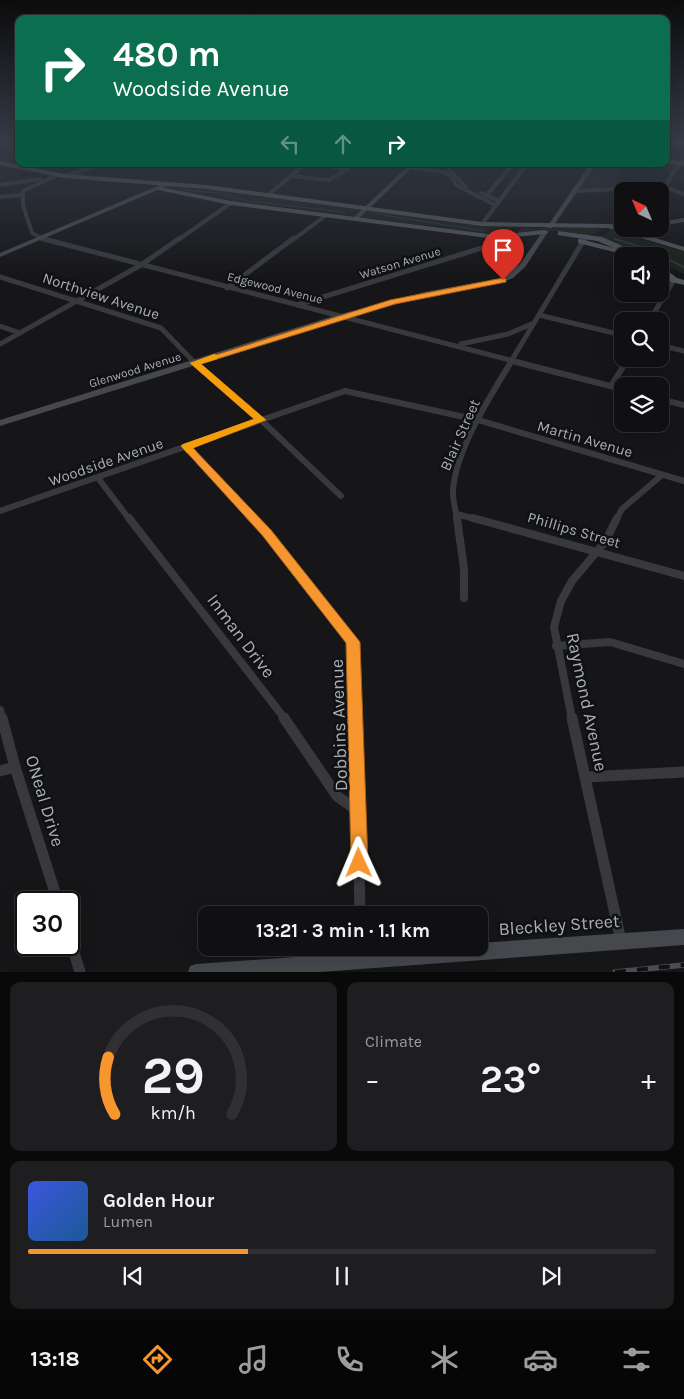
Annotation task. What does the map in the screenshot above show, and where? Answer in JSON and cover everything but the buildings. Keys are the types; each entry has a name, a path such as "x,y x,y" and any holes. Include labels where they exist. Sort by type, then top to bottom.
{"main road":[{"path":"154,187 196,197"},
{"path":"209,187 367,207 482,224 548,230 587,238 615,247"},
{"path":"150,192 496,237 517,236 548,230 608,226 614,228"},
{"path":"517,236 514,231 520,226"},
{"path":"587,238 604,233 608,226"},
{"path":"587,238 608,250 614,251"},
{"path":"648,238 684,249"},
{"path":"669,271 684,277"},
{"path":"669,275 674,280 684,283"}],"street":[{"path":"0,202 22,197 29,187"},
{"path":"267,196 277,187"},
{"path":"355,219 388,187"},
{"path":"461,187 497,203"},
{"path":"467,187 497,203"},
{"path":"486,196 493,187"},
{"path":"482,224 509,187"},
{"name":"Glenwood Avenue","path":"0,423 340,317 425,294 503,280 513,276 521,268 577,187"},
{"path":"0,255 158,188"},
{"path":"669,188 684,194"},
{"path":"574,191 614,189"},
{"path":"0,198 22,197"},
{"path":"22,197 32,233 40,238"},
{"path":"0,344 141,265 231,203"},
{"path":"227,288 326,215"},
{"path":"669,224 684,220"},
{"path":"608,226 614,226"},
{"name":"Watson Avenue","path":"296,306 498,243 508,237"},
{"name":"Edgewood Avenue","path":"40,238 296,306 514,359 614,387"},
{"name":"Blair Street","path":"464,598 464,569 453,483 478,420 539,315 587,238"},
{"name":"Northview Avenue","path":"0,277 157,326 195,363 261,420 341,496"},
{"path":"655,312 674,280"},
{"path":"539,315 614,333"},
{"path":"458,345 508,334 535,323"},
{"path":"0,326 20,333"},
{"path":"669,347 684,351"},
{"path":"611,386 623,367"},
{"name":"Woodside Avenue","path":"0,511 345,390 478,420"},
{"path":"669,401 684,405"},
{"name":"Martin Avenue","path":"478,420 684,481"},
{"name":"Dobbins Avenue","path":"186,446 266,532 353,642 360,906"},
{"name":"Raymond Avenue","path":"621,941 556,646 554,627 562,601 572,581 605,542 622,509 662,475"},
{"name":"Inman Drive","path":"98,478 291,727 337,796 358,811"},
{"name":"Phillips Street","path":"457,514 684,576"},
{"path":"556,646 610,642 684,664"},
{"name":"ONeal Drive","path":"0,712 15,767 54,891"},
{"path":"0,771 15,767"},
{"path":"586,777 684,772"},
{"name":"Bleckley Street","path":"488,947 684,937"},
{"path":"75,956 80,972"},
{"name":"Bleckley Street","path":"196,972 335,956"}],"shaded area":[{"path":"580,187 610,187 579,189"},
{"path":"164,188 216,189 261,197 314,200 473,224 512,227 511,234 492,234 229,200"},
{"path":"593,227 604,230 591,235 553,231 519,234 517,232 522,228"},
{"path":"611,230 614,231 614,238 638,238 667,247 624,247 599,237"},
{"path":"669,247 684,252 684,274 669,267"}],"waterway":[{"path":"183,190 219,193"},
{"path":"224,194 248,201 344,212"},
{"path":"377,214 484,231"},
{"path":"617,240 615,239 645,248 684,267"}],"railway":[{"path":"615,972 684,965"}],"slow traffic":[{"path":"191,451 186,446 261,420 195,363 214,357"}],"route":[{"path":"359,863 353,642 266,532 186,446 261,420 195,363 393,302 425,294 491,284 503,280"}]}
